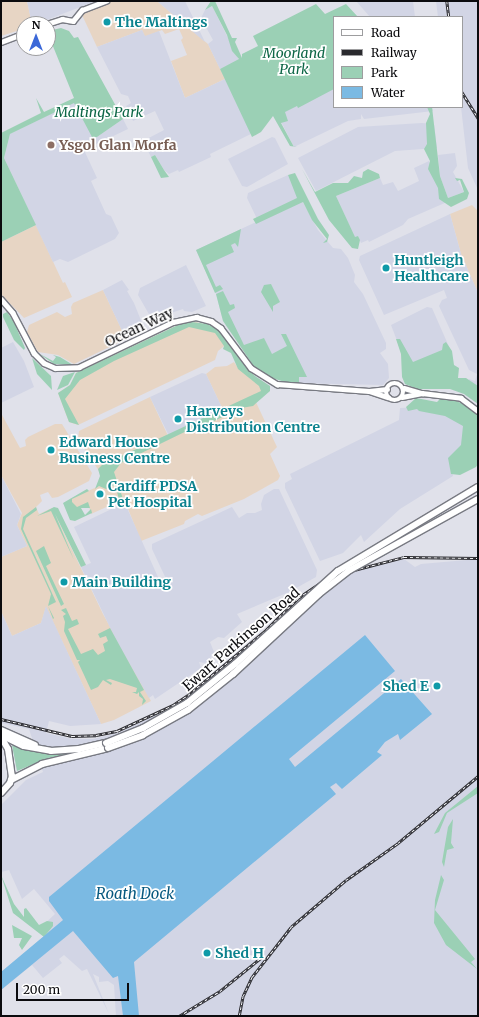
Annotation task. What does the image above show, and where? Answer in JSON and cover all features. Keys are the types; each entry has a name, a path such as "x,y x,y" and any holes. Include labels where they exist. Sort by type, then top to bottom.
{"main road":[{"name":"Ewart Parkinson Road","path":"1,736 32,748 60,750 107,746 149,726 187,703 235,664 338,571 478,487"},
{"name":"Ewart Parkinson Road","path":"11,780 42,764 143,735 188,710 233,674 319,594 350,570 478,499"},
{"path":"1,730 30,743 60,750"},
{"path":"1,736 8,749 11,780 1,793"}],"street":[{"path":"56,21 62,19 73,21 82,10 106,1"},
{"path":"1,42 16,36"},
{"name":"Ocean Way","path":"1,299 13,313 34,353 44,363 54,368 65,370 79,367 173,322 196,317 211,321 221,328 250,368 268,381 291,387 369,391 387,389"},
{"path":"422,394 402,397 394,401 388,397 387,389 396,382 404,388 422,394 461,398 478,411"},
{"path":"402,397 404,388"},
{"name":"Ocean Way","path":"369,391 388,397"}],"shaded area":[{"path":"1,1 27,1 30,16 16,16 16,31 1,36"},
{"path":"27,1 96,1 56,16 30,16"},
{"name":"The Maltings","path":"112,1 157,1 208,44 225,79 185,98 171,61 187,55 181,40 183,38 179,29 165,34 162,30 145,37 142,30 97,47 82,15 84,11"},
{"path":"157,1 185,1 205,42 192,31"},
{"path":"356,1 413,1 415,16 369,16"},
{"path":"436,1 478,1 478,190 468,168 461,108 463,108 463,16 438,16"},
{"path":"212,6 239,60 220,69 208,44 213,40 201,18 205,10"},
{"path":"142,30 145,36 159,31 185,98 225,79 253,133 210,154 211,157 179,172 178,170 169,174 164,170 155,155 151,157 143,141 164,130 155,111 133,121 126,106 131,103 128,96 121,94 97,47"},
{"path":"333,88 333,108 432,108 433,111 364,119 361,114 361,119 348,121 294,147 277,114"},
{"path":"74,102 97,137 123,119 128,129 84,150 97,178 91,181 106,214 111,216 119,233 115,239 68,262 60,259 53,262 4,158 10,134"},
{"path":"422,123 434,124 437,148 395,151 316,191 298,158 358,127"},
{"path":"272,137 275,138 288,164 247,187 242,186 228,159"},
{"path":"455,153 457,166 453,172 464,192 448,198 440,176 438,155"},
{"path":"429,161 447,202 408,219 403,225 369,242 368,240 361,243 358,236 355,238 336,196 380,178 383,185 393,182 398,191 419,181 414,168"},
{"path":"288,175 318,230 333,248 341,249 348,258 355,275 354,282 363,294 386,343 386,349 380,353 388,364 389,378 383,385 291,383 269,376 222,317 216,294 196,250 258,221 247,198 248,193"},
{"path":"472,205 478,211 478,293 461,254 450,214"},
{"path":"450,214 461,254 478,293 478,389 468,382 469,379 475,381 477,374 469,370 439,306 442,300 447,298 444,290 384,315 359,260 360,256"},
{"path":"36,225 63,283 65,282 72,297 24,318 1,294 1,242"},
{"path":"186,265 206,306 192,312 184,311 183,309 174,312 172,317 154,323 138,295 140,288"},
{"path":"122,280 129,290 127,291 134,303 144,328 142,332 126,339 103,290"},
{"path":"103,290 126,339 74,364 58,355 38,352 27,332 29,325 57,312 65,317 72,314 71,307 73,303"},
{"path":"427,307 432,308 450,349 407,367 391,325"},
{"path":"196,322 214,327 229,342 218,351 215,360 78,425 69,422 58,393 70,385 76,373 178,325"},
{"path":"13,342 24,361 34,387 1,403 1,348"},
{"path":"234,362 238,368 259,385 263,393 254,398 277,447 270,454 280,476 278,480 244,499 202,516 198,514 185,521 184,524 141,541 124,499 91,514 88,503 75,509 70,499 115,479 99,471 78,439 79,431 150,397 169,438 224,412 206,374 215,367 227,366"},
{"path":"202,373 206,374 224,412 170,438 150,397"},
{"path":"421,407 443,410 467,426 463,448 452,470 453,476 400,509 364,542 361,535 343,553 320,561 285,488 285,483 292,479 290,474 399,420 400,408"},
{"path":"1,413 20,448 26,446 25,440 28,437 55,424 62,424 92,473 89,481 58,497 52,498 48,492 40,495 42,501 36,507 39,514 52,508 103,614 151,701 114,720 101,724 46,607 41,623 12,636 1,611 1,557 27,546 17,525 22,513 1,475"},
{"path":"1,475 21,514 17,525 27,546 1,557"},
{"path":"274,489 279,489 317,570 316,577 289,592 237,614 242,622 224,638 218,637 210,642 214,652 205,663 199,662 201,668 155,699 153,695 149,698 116,640 81,567 91,563 74,527 122,504 121,500 123,499 162,586 168,583 152,549 152,544 232,507 239,518 247,513 255,513 262,510 261,504 264,495"},
{"path":"404,559 415,567 421,564 478,559 478,1016 116,1016 114,985 108,981 99,982 99,977 93,974 109,1014 87,969 82,971 64,955 59,959 62,963 43,978 32,965 1,990 1,972 46,935 40,928 55,914 34,889 22,899 9,870 1,872 1,805 26,780 43,772 29,729 1,723 1,611 12,636 41,623 46,606 101,724 70,726 49,721 46,733 72,739 93,739 118,733 178,704 259,638 280,628 347,573"}],"green space":[{"name":"Moorland Park","path":"211,1 215,1 232,38 237,38 235,42 242,58 242,54 258,46 253,36 316,4 325,14 346,4 357,16 333,16 333,90 298,108 297,106 285,112 288,121 281,123 294,147 290,146 273,116 261,132 252,137 220,69 239,59 232,51 227,35 212,6 205,10"},
{"name":"Maltings Park","path":"61,28 69,31 74,38 78,37 123,119 97,137 92,137 74,103 10,134 4,158 36,225 1,242 1,133 41,113 36,98 44,112 74,98 56,54 56,29"},
{"path":"427,108 432,108 440,176 448,198 464,192 460,180 457,181 455,178 462,179 469,193 467,199 451,207 439,199 438,188 428,169 430,161 424,149 427,144 426,123 430,114"},
{"path":"155,155 169,177 161,178 151,157"},
{"path":"302,169 315,192 333,183 348,183 354,176 362,178 363,172 368,169 379,174 380,178 336,196 355,237 358,236 360,240 358,249 352,248 329,220"},
{"path":"295,173 318,219 329,235 327,242 323,243 327,239 312,220 303,202 256,224 253,219 297,198 288,175"},
{"path":"241,229 238,247 235,243 231,245 234,252 206,265 216,287 220,285 223,289 215,293 196,250"},
{"path":"271,284 280,302 273,306 273,312 261,292 264,285"},
{"path":"223,291 230,305 234,304 235,308 228,312 244,345 264,338 272,354 287,346 281,334 286,334 307,377 299,377 299,384 288,383 272,378 255,368 223,321 216,294"},
{"path":"7,312 14,322 25,348 24,350 14,340 3,317 3,314"},
{"path":"192,322 207,324 217,329 245,366 255,376 270,386 270,391 253,406 241,408 210,423 203,423 121,463 114,472 123,499 119,499 115,485 106,489 99,486 95,489 100,476 98,469 102,465 261,391 259,386 238,369 231,353 223,349 224,346 215,333 189,327 114,361 80,380 65,399 79,425 69,422 58,393 70,385 76,373 178,325"},
{"path":"396,339 400,339 413,362 442,350 443,344 446,342 452,351 454,365 459,368 458,378 466,378 478,386 478,404 464,394 450,389 417,389 405,384 402,377 401,354"},
{"path":"38,353 53,361 56,357 53,355 60,357 73,365 54,364"},
{"path":"32,358 51,376 52,390 37,374"},
{"path":"75,372 68,385 57,390 63,376"},
{"path":"416,398 437,402 441,398 454,400 474,409 478,414 478,464 476,467 460,475 451,474 448,458 461,445 463,426 445,416 419,411 417,409 408,411 406,407"},
{"path":"87,489 89,491 72,499 72,502 77,507 88,502 90,508 81,508 85,515 91,509 92,513 75,521 70,520 63,503"},
{"path":"36,507 37,510 26,518 23,529 56,602 48,606 51,594 21,529 23,517"},
{"path":"54,507 58,508 86,565 81,567 55,514 74,560 51,511 37,516"},
{"path":"44,546 51,563 46,566 64,604 61,606 36,551"},
{"path":"66,608 72,621 77,619 79,624 68,629 81,654 93,649 98,655 105,651 103,644 108,641 106,636 100,638 98,634 110,628 144,690 140,692 146,701 142,705 143,699 139,696 139,692 137,694 132,692 136,692 137,688 110,679 106,680 112,683 111,685 103,680 98,687 91,690 78,662 80,660 77,660 64,631 65,622 63,616 66,614 61,610"},
{"path":"12,745 75,753 48,758 17,771"},
{"path":"478,786 478,793 447,813 439,832 434,834 445,813"},
{"path":"453,819 451,843 454,848 447,850 444,867 442,862 448,827"},
{"path":"1,875 14,904 24,917 24,909 26,908 39,925 47,921 53,922 53,926 44,937 13,913"},
{"path":"441,875 444,880 435,910 475,959 471,962 477,969 446,945 434,923 435,900"},
{"path":"12,925 32,936 22,950 19,945 22,938 14,938"}],"water":[{"name":"Roath Dock","path":"365,635 395,671 289,759 295,767 401,679 432,714 400,740 398,734 385,742 377,752 382,755 342,789 336,783 330,787 336,794 134,962 139,1016 123,1016 118,976 113,978 73,931 1,990 1,972 63,920 49,901 49,897"}],"railway":[{"path":"447,1 449,16"},
{"path":"463,94 478,118"},
{"path":"1,719 72,736 96,735 117,731 173,705 188,695 266,630 298,598 331,576 404,557 478,558"},
{"path":"239,1016 243,996 252,977 291,927 346,880 398,843 478,776"},
{"path":"179,1016 220,991 263,956"}],"place":[{"name":"The Maltings","path":"107,22"},
{"name":"Ysgol Glan Morfa","path":"51,145"},
{"name":"Huntleigh Healthcare","path":"386,268"},
{"name":"Harveys Distribution Centre","path":"178,419"},
{"name":"Edward House Business Centre","path":"51,450"},
{"name":"Cardiff PDSA Pet Hospital","path":"100,494"},
{"name":"Main Building","path":"64,582"},
{"name":"Shed E","path":"437,686"},
{"name":"Shed H","path":"207,953"}]}
